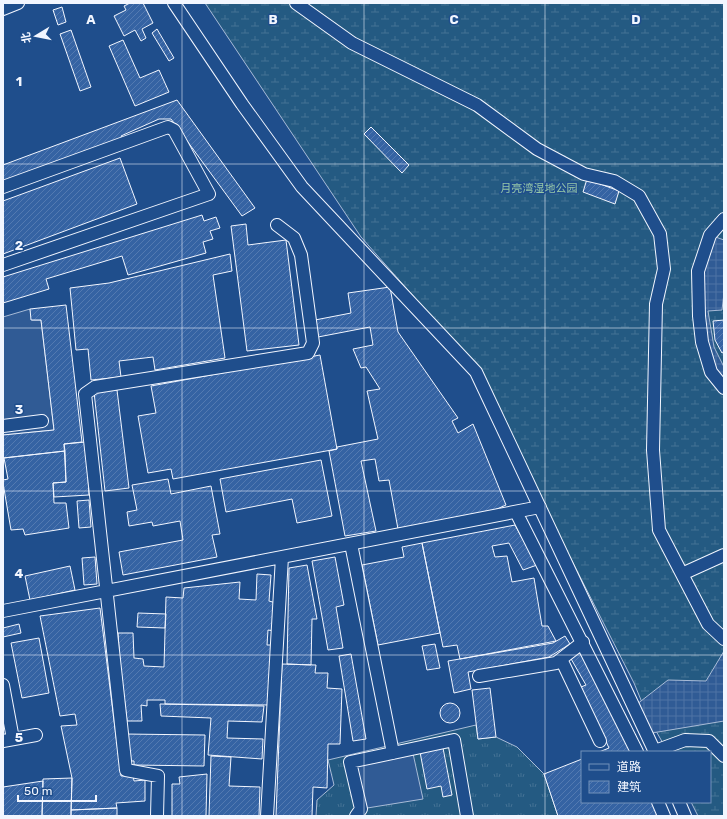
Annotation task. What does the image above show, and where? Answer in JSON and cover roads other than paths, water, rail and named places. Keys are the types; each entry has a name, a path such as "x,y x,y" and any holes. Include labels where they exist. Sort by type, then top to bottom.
{"street":[{"path":"3,9 18,3"},
{"path":"174,3 242,104 302,187 476,372 655,751"},
{"path":"296,3 352,43 477,105 537,148 584,174 614,181 639,196 660,234 664,269 656,304 653,450 659,530 708,624 724,639"},
{"path":"3,187 168,127 174,130 209,194 3,265"},
{"path":"724,219 710,235 698,271 698,278 699,316 702,342 711,372 724,388"},
{"path":"157,816 158,776 126,770 85,394 95,387 308,353 313,343 301,256 294,238 277,225"},
{"path":"3,426 42,421"},
{"path":"3,611 540,507"},
{"path":"516,512 636,751"},
{"path":"351,544 393,753"},
{"path":"682,574 724,555"},
{"path":"267,816 282,557"},
{"path":"479,676 556,663 582,642"},
{"path":"561,659 600,741"},
{"path":"3,685 8,740 36,736"},
{"path":"356,816 361,809 350,762 454,740 467,816"},
{"path":"658,751 685,740 709,741 724,756"},
{"path":"658,803 664,816"},
{"path":"680,803 686,816"}],"park label":[{"name":"月亮湾湿地公园","path":"539,188"}]}
